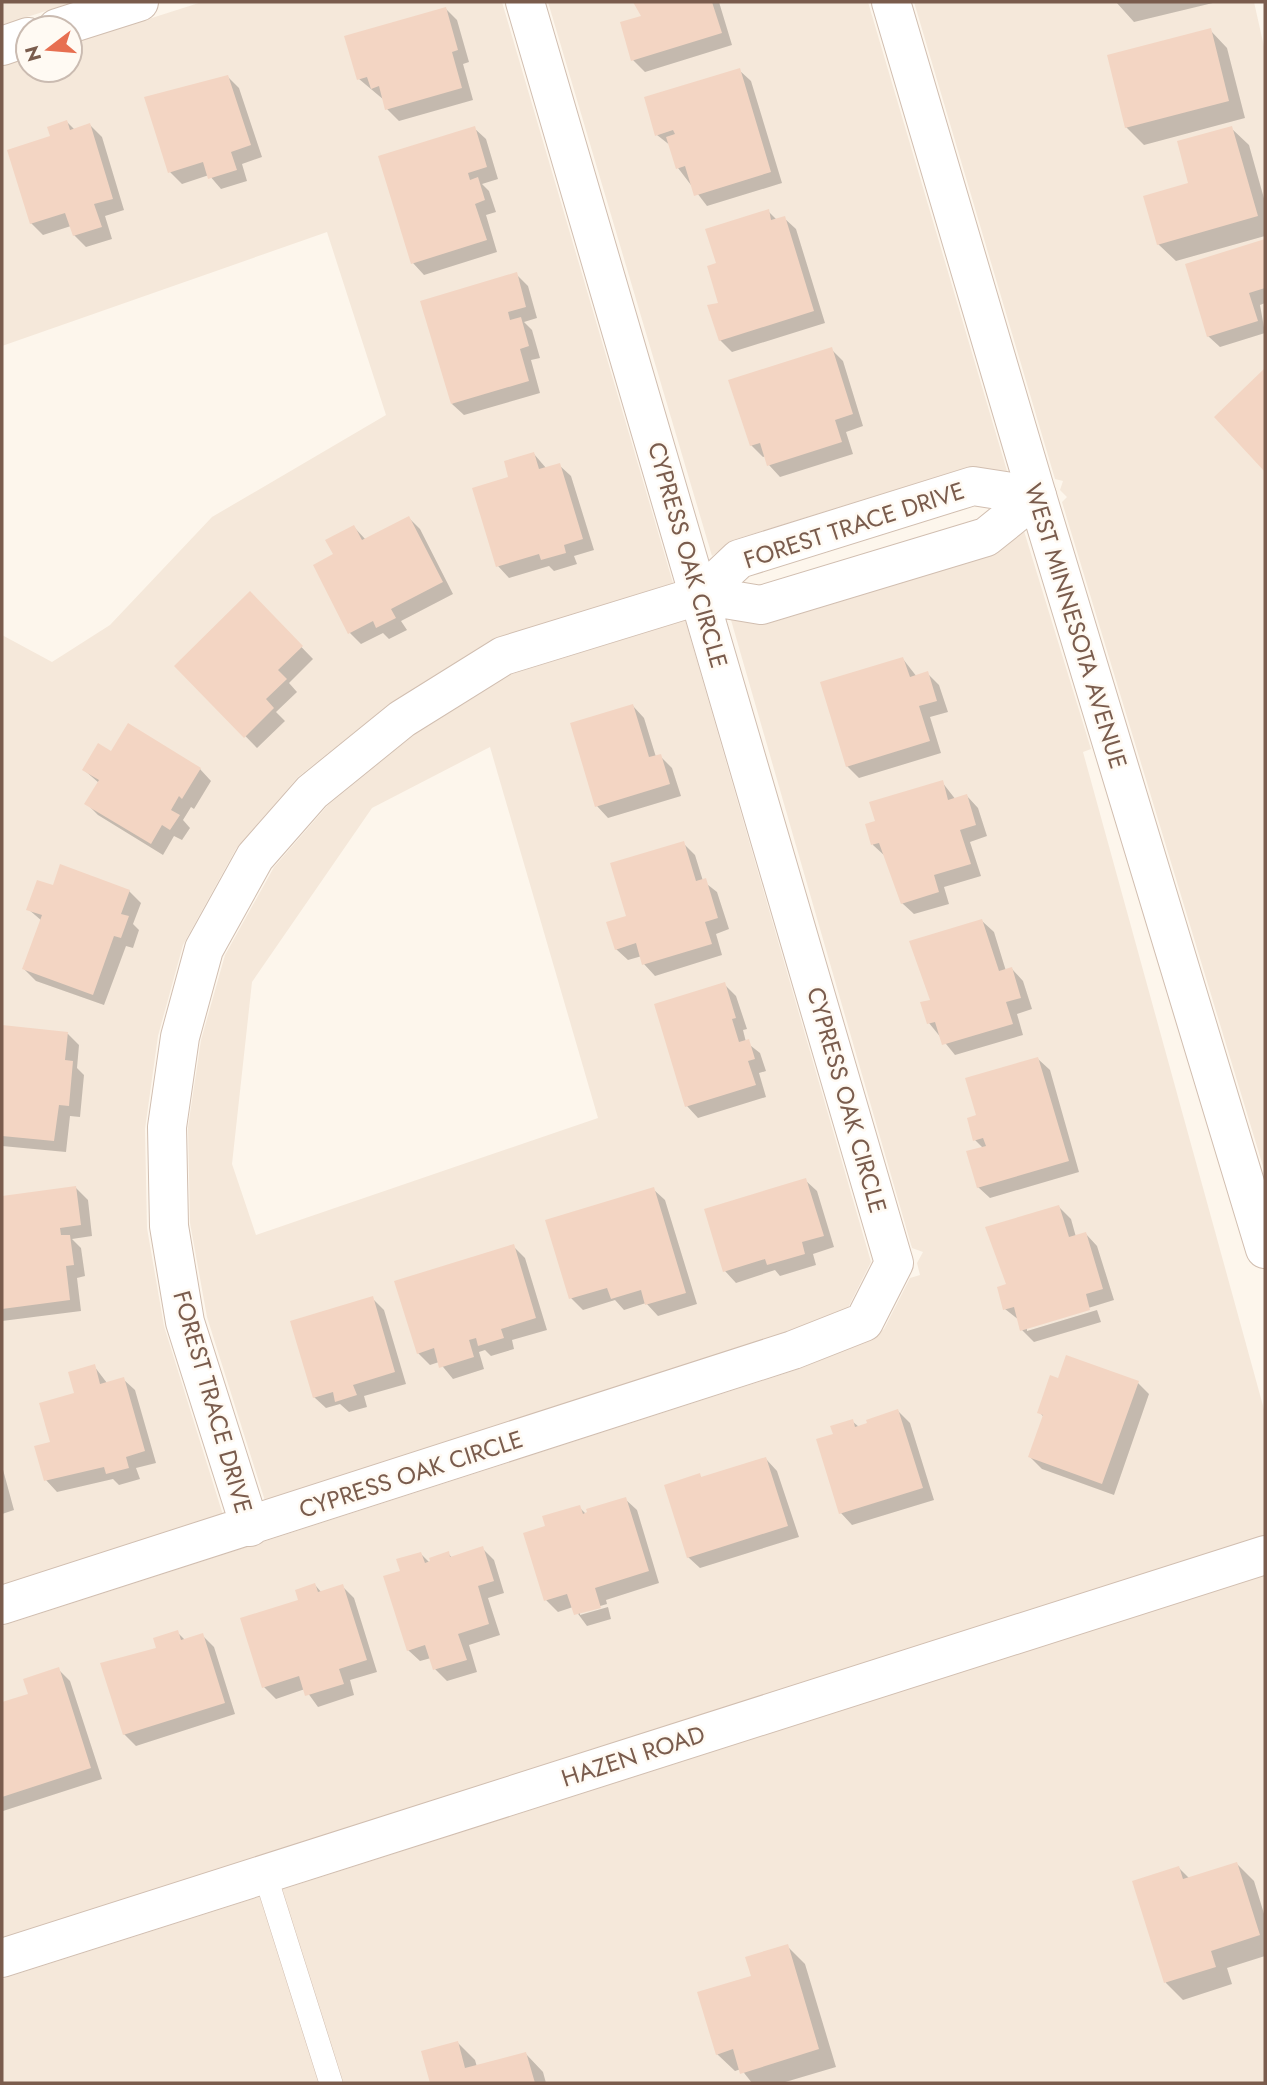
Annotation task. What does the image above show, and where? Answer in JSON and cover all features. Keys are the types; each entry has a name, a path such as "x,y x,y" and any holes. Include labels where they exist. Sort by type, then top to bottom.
{"street":[{"path":"84,19 139,2"},
{"name":"CYPRESS OAK CIRCLE","path":"2,1605 793,1350 864,1322 894,1263 525,2"},
{"name":"WEST MINNESOTA AVENUE","path":"891,2 1265,1249"},
{"name":"FOREST TRACE DRIVE","path":"701,596 738,559 973,486 1037,496"},
{"name":"FOREST TRACE DRIVE","path":"250,1527 185,1322 169,1226 167,1127 180,1037 204,948 255,857 312,792 402,719 503,656 701,596 761,605 986,537 1037,496"},
{"name":"HAZEN ROAD","path":"2,1958 1265,1555"}],"lane":[{"path":"265,1874 331,2083"}],"shaded area":[{"path":"2,2 74,2 36,14 14,14 14,21 2,25"},
{"path":"202,2 502,2 673,583 491,640 391,703 298,777 236,849 183,945 158,1036 145,1129 147,1228 164,1326 223,1515 2,1585 2,635 52,662 110,625 212,517 386,415 327,232 2,346 2,66 14,62 14,84 84,84 84,40"},
{"path":"548,2 868,2 1007,471 966,468 733,540 712,556"},
{"path":"914,2 1254,2 1265,51 1265,1173 1062,502 1067,497 1060,490 1063,481 1055,479"},
{"path":"1024,531 1091,749 1083,752 1265,1413 1265,1535 2,1938 2,1626 799,1369 872,1339 884,1329 910,1278 920,1275 917,1263 923,1252 912,1248 731,620 766,624 990,556"},
{"path":"685,620 871,1262 848,1308 786,1332 265,1501 207,1317 190,1223 188,1127 201,1040 225,955 274,867 328,805 415,734 512,674","holes":["490,747 598,1118 256,1235 232,1164 252,982 372,808"]},
{"path":"1265,1575 1265,2083 2,2083 2,1979"}],"building":[{"path":"633,2 712,2 722,33 631,61 620,22 641,16"},
{"path":"446,7 458,50 452,52 462,88 385,110 379,86 371,89 367,77 357,80 344,36"},
{"path":"1211,28 1229,101 1125,128 1107,55"},
{"path":"740,68 771,172 694,196 685,166 676,169 666,137 675,134 673,130 655,136 644,97"},
{"path":"228,75 251,145 231,152 237,170 208,179 203,162 168,173 144,97"},
{"path":"67,120 70,130 90,123 113,199 94,204 102,227 73,236 65,213 30,224 7,150 50,136 47,127"},
{"path":"475,126 487,167 468,173 470,180 478,177 485,200 475,204 487,240 411,264 378,156"},
{"path":"1232,126 1258,216 1157,245 1143,196 1188,183 1177,141"},
{"path":"769,209 771,220 785,216 814,311 719,341 707,305 718,303 707,266 716,263 705,229"},
{"path":"1265,239 1265,288 1249,293 1258,321 1207,337 1185,264"},
{"path":"517,272 526,307 508,312 510,320 521,317 529,346 520,349 529,381 451,404 420,301"},
{"path":"832,347 853,414 835,420 842,442 767,466 760,443 750,446 728,380"},
{"path":"1265,368 1265,472 1214,417"},
{"path":"534,452 539,469 560,463 583,539 564,545 566,553 541,560 539,554 496,567 472,488 508,477 504,461"},
{"path":"409,516 443,582 391,609 396,618 376,628 373,621 348,634 313,565 333,554 325,540 354,525 362,540"},
{"path":"250,591 303,646 278,670 287,679 266,699 274,708 244,738 174,666"},
{"path":"903,657 910,677 928,671 937,701 919,706 930,741 846,767 820,682"},
{"path":"633,704 649,757 661,754 670,784 595,807 570,723"},
{"path":"128,723 201,768 182,799 179,796 171,810 180,815 170,830 162,825 151,844 84,804 99,780 82,770 98,743 111,751"},
{"path":"943,780 948,800 967,794 976,825 960,830 971,864 934,875 939,892 901,904 879,843 871,845 865,824 875,821 869,802"},
{"path":"684,841 696,881 706,878 718,918 705,922 712,944 642,965 636,943 615,950 606,922 626,916 610,863"},
{"path":"60,864 130,890 121,914 129,916 121,938 114,936 93,995 22,969 42,915 26,910 37,880 53,885"},
{"path":"982,919 999,971 1012,967 1021,998 1006,1002 1013,1024 942,1045 935,1022 927,1024 920,1002 930,1000 909,941"},
{"path":"725,982 736,1018 732,1019 739,1042 749,1039 755,1059 748,1061 756,1085 685,1107 654,1004"},
{"path":"2,1025 68,1032 65,1060 73,1061 69,1106 59,1105 54,1141 2,1136"},
{"path":"1038,1057 1069,1161 977,1188 966,1151 986,1146 983,1138 973,1141 967,1118 976,1115 965,1078"},
{"path":"806,1178 824,1236 802,1242 805,1254 767,1265 765,1259 723,1272 704,1209"},
{"path":"76,1186 81,1225 60,1228 61,1235 70,1235 74,1265 66,1266 70,1300 2,1309 2,1196"},
{"path":"654,1187 686,1293 645,1305 641,1290 611,1299 607,1288 569,1299 545,1220"},
{"path":"1059,1205 1069,1237 1086,1232 1103,1289 1086,1294 1090,1310 1020,1331 1014,1307 1003,1310 997,1287 1006,1284 985,1227"},
{"path":"514,1244 536,1318 501,1329 504,1338 478,1346 476,1338 469,1340 474,1357 439,1368 434,1348 417,1354 394,1281"},
{"path":"373,1296 395,1372 353,1385 357,1395 335,1402 333,1392 313,1398 290,1321"},
{"path":"1066,1355 1139,1381 1102,1484 1028,1457 1043,1415 1037,1413 1050,1375 1058,1378"},
{"path":"95,1364 100,1384 124,1377 145,1451 126,1457 129,1468 106,1474 104,1467 44,1481 34,1446 50,1442 39,1403 74,1393 68,1372"},
{"path":"898,1409 923,1488 839,1514 816,1439 833,1434 830,1426 853,1419 855,1427 867,1423 866,1420"},
{"path":"766,1457 788,1526 687,1558 664,1485"},
{"path":"626,1497 649,1571 595,1588 601,1608 574,1615 567,1594 544,1601 523,1533 545,1526 542,1516 580,1505 583,1514 587,1512 586,1509"},
{"path":"483,1546 494,1581 478,1586 489,1624 458,1634 467,1660 433,1670 425,1645 407,1651 383,1576 400,1571 396,1559 421,1552 425,1563 430,1561 429,1558 449,1551 450,1557"},
{"path":"315,1583 318,1592 343,1584 367,1660 339,1669 344,1684 305,1696 299,1676 262,1688 240,1618 298,1600 295,1590"},
{"path":"178,1630 181,1640 203,1633 225,1703 123,1735 100,1663 156,1648 153,1638"},
{"path":"59,1667 91,1768 2,1797 2,1702 28,1694 23,1679"},
{"path":"1237,1862 1260,1935 1211,1951 1216,1967 1164,1983 1132,1881 1179,1866 1183,1879"},
{"path":"788,1944 819,2049 740,2074 733,2049 716,2055 697,1992 751,1976 745,1957"},
{"path":"458,2041 465,2068 526,2052 535,2083 430,2083 421,2051"}]}
